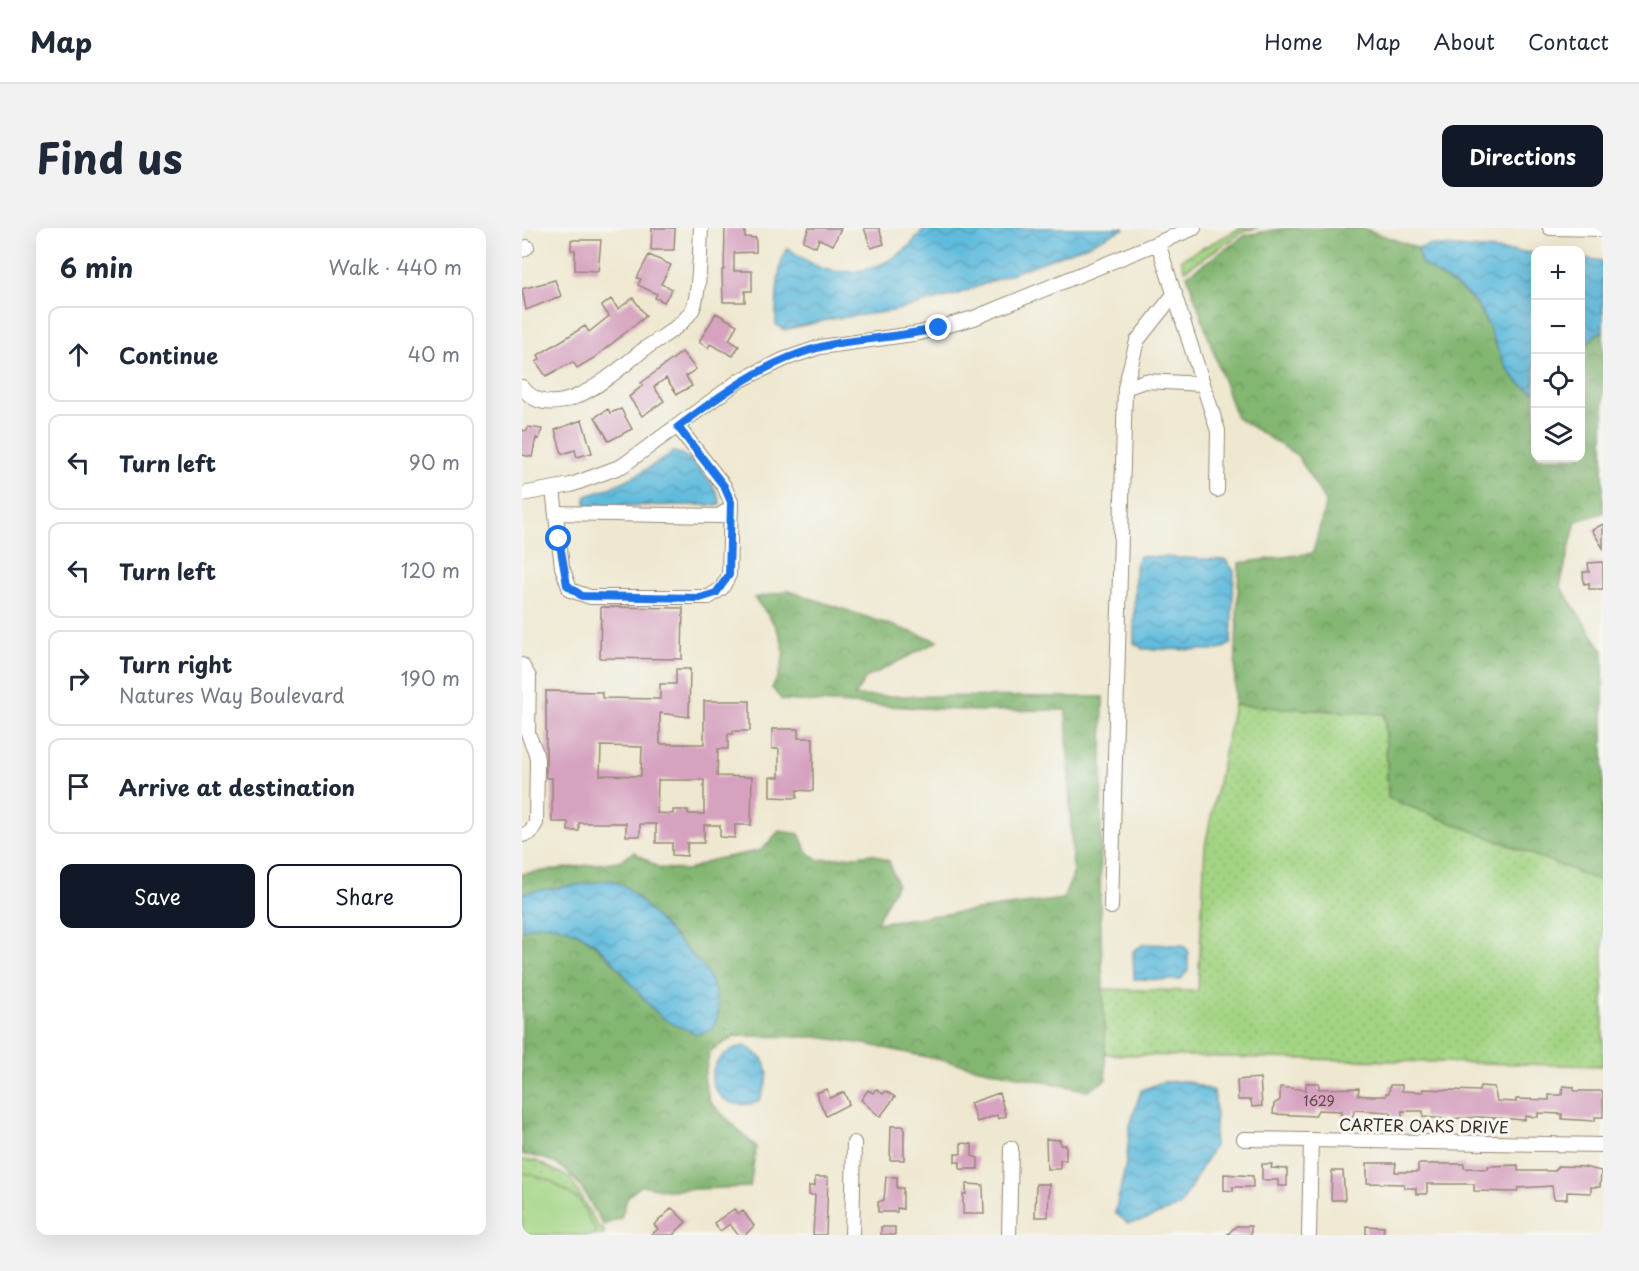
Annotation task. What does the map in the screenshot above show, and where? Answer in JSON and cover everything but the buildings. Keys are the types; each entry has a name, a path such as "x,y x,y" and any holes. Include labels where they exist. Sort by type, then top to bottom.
{"street":[{"path":"522,387 530,396 542,402 556,403 574,397 597,385 682,321 695,304 701,228"},
{"path":"522,494 553,489 614,470 639,456 739,381 785,359 840,343 901,336 957,323 1194,228"},
{"path":"1550,228 1603,229"},
{"path":"1158,243 1218,431 1217,489"},
{"path":"1111,907 1125,388 1137,341 1175,293"},
{"path":"1125,388 1145,381 1203,384"},
{"path":"553,489 564,579 575,593 590,597 700,598 716,593 729,575 731,508 724,486 678,427"},
{"path":"556,513 719,516 731,508"},
{"path":"522,665 529,677 528,732 529,740 537,752 537,761 536,823 530,833 522,835"},
{"name":"CARTER OAKS DRIVE","path":"1244,1139 1603,1144"},
{"path":"1309,1235 1311,1140"},
{"path":"852,1235 854,1143"},
{"path":"1009,1235 1011,1148"}],"green space":[{"path":"1241,228 1258,228 1246,230 1185,270 1181,259"},
{"path":"1287,228 1362,228 1418,248 1421,263 1458,287 1477,305 1506,366 1523,386 1531,390 1531,462 1585,462 1585,346 1596,334 1603,331 1603,513 1576,521 1560,586 1603,651 1603,882 1388,798 1385,714 1234,705 1239,563 1313,553 1326,502 1297,455 1236,417 1187,275 1246,235"},
{"path":"789,591 938,641 866,678 854,696 1103,697 1100,901 1106,1079 1089,1091 865,1044 818,1037 735,1036 710,1051 704,1078 710,1102 756,1147 750,1187 666,1190 642,1185 628,1196 621,1218 603,1225 573,1177 552,1162 522,1155 522,931 542,924 562,926 582,936 601,950 619,968 664,1019 719,1013 522,894 522,874 619,861 634,852 659,868 688,870 712,860 762,850 779,831 799,834 807,852 819,860 873,854 889,861 897,884 876,923 1063,899 1073,875 1066,710 976,711 782,700 772,688 783,662 781,640 771,619 754,598"},
{"path":"1234,705 1385,714 1388,798 1603,882 1603,1066 1096,1054 1097,989 1198,991 1205,846"},
{"path":"522,1160 536,1161 570,1178 599,1228 604,1230 604,1235 522,1235"},
{"path":"522,1172 551,1181 580,1201 597,1235 522,1235"}],"water":[{"path":"924,228 1125,228 1088,245 958,294 893,311 831,319 784,330 776,324 779,272 788,248 823,269 842,272 856,271 882,264 895,257 916,239"},
{"path":"1430,245 1531,253 1531,390 1523,386 1506,366 1477,305 1458,287 1421,263 1418,248"},
{"path":"1585,259 1603,261 1603,331 1596,334 1585,346"},
{"path":"673,452 688,458 703,472 715,490 720,505 586,506 586,496 631,478"},
{"path":"1139,556 1226,560 1234,571 1231,644 1219,650 1143,649 1134,643 1135,565"},
{"path":"611,880 628,888 705,969 715,991 719,1013 712,1030 697,1034 663,1018 606,954 579,934 546,924 532,926 522,931 522,893"},
{"path":"1144,944 1182,945 1188,950 1188,971 1180,980 1134,979 1133,951"},
{"path":"744,1046 765,1063 768,1077 758,1102 741,1104 728,1101 719,1094 713,1084 712,1073 717,1062 727,1052"},
{"path":"1187,1081 1214,1091 1216,1111 1214,1146 1180,1206 1141,1221 1128,1223 1115,1213 1126,1163 1130,1126 1141,1090 1163,1082"}],"route":[{"path":"559,539 564,579 570,590 582,596 709,597 722,588 729,575 731,502 724,486 678,427 739,381 769,365 820,347 920,333 939,328"}]}
